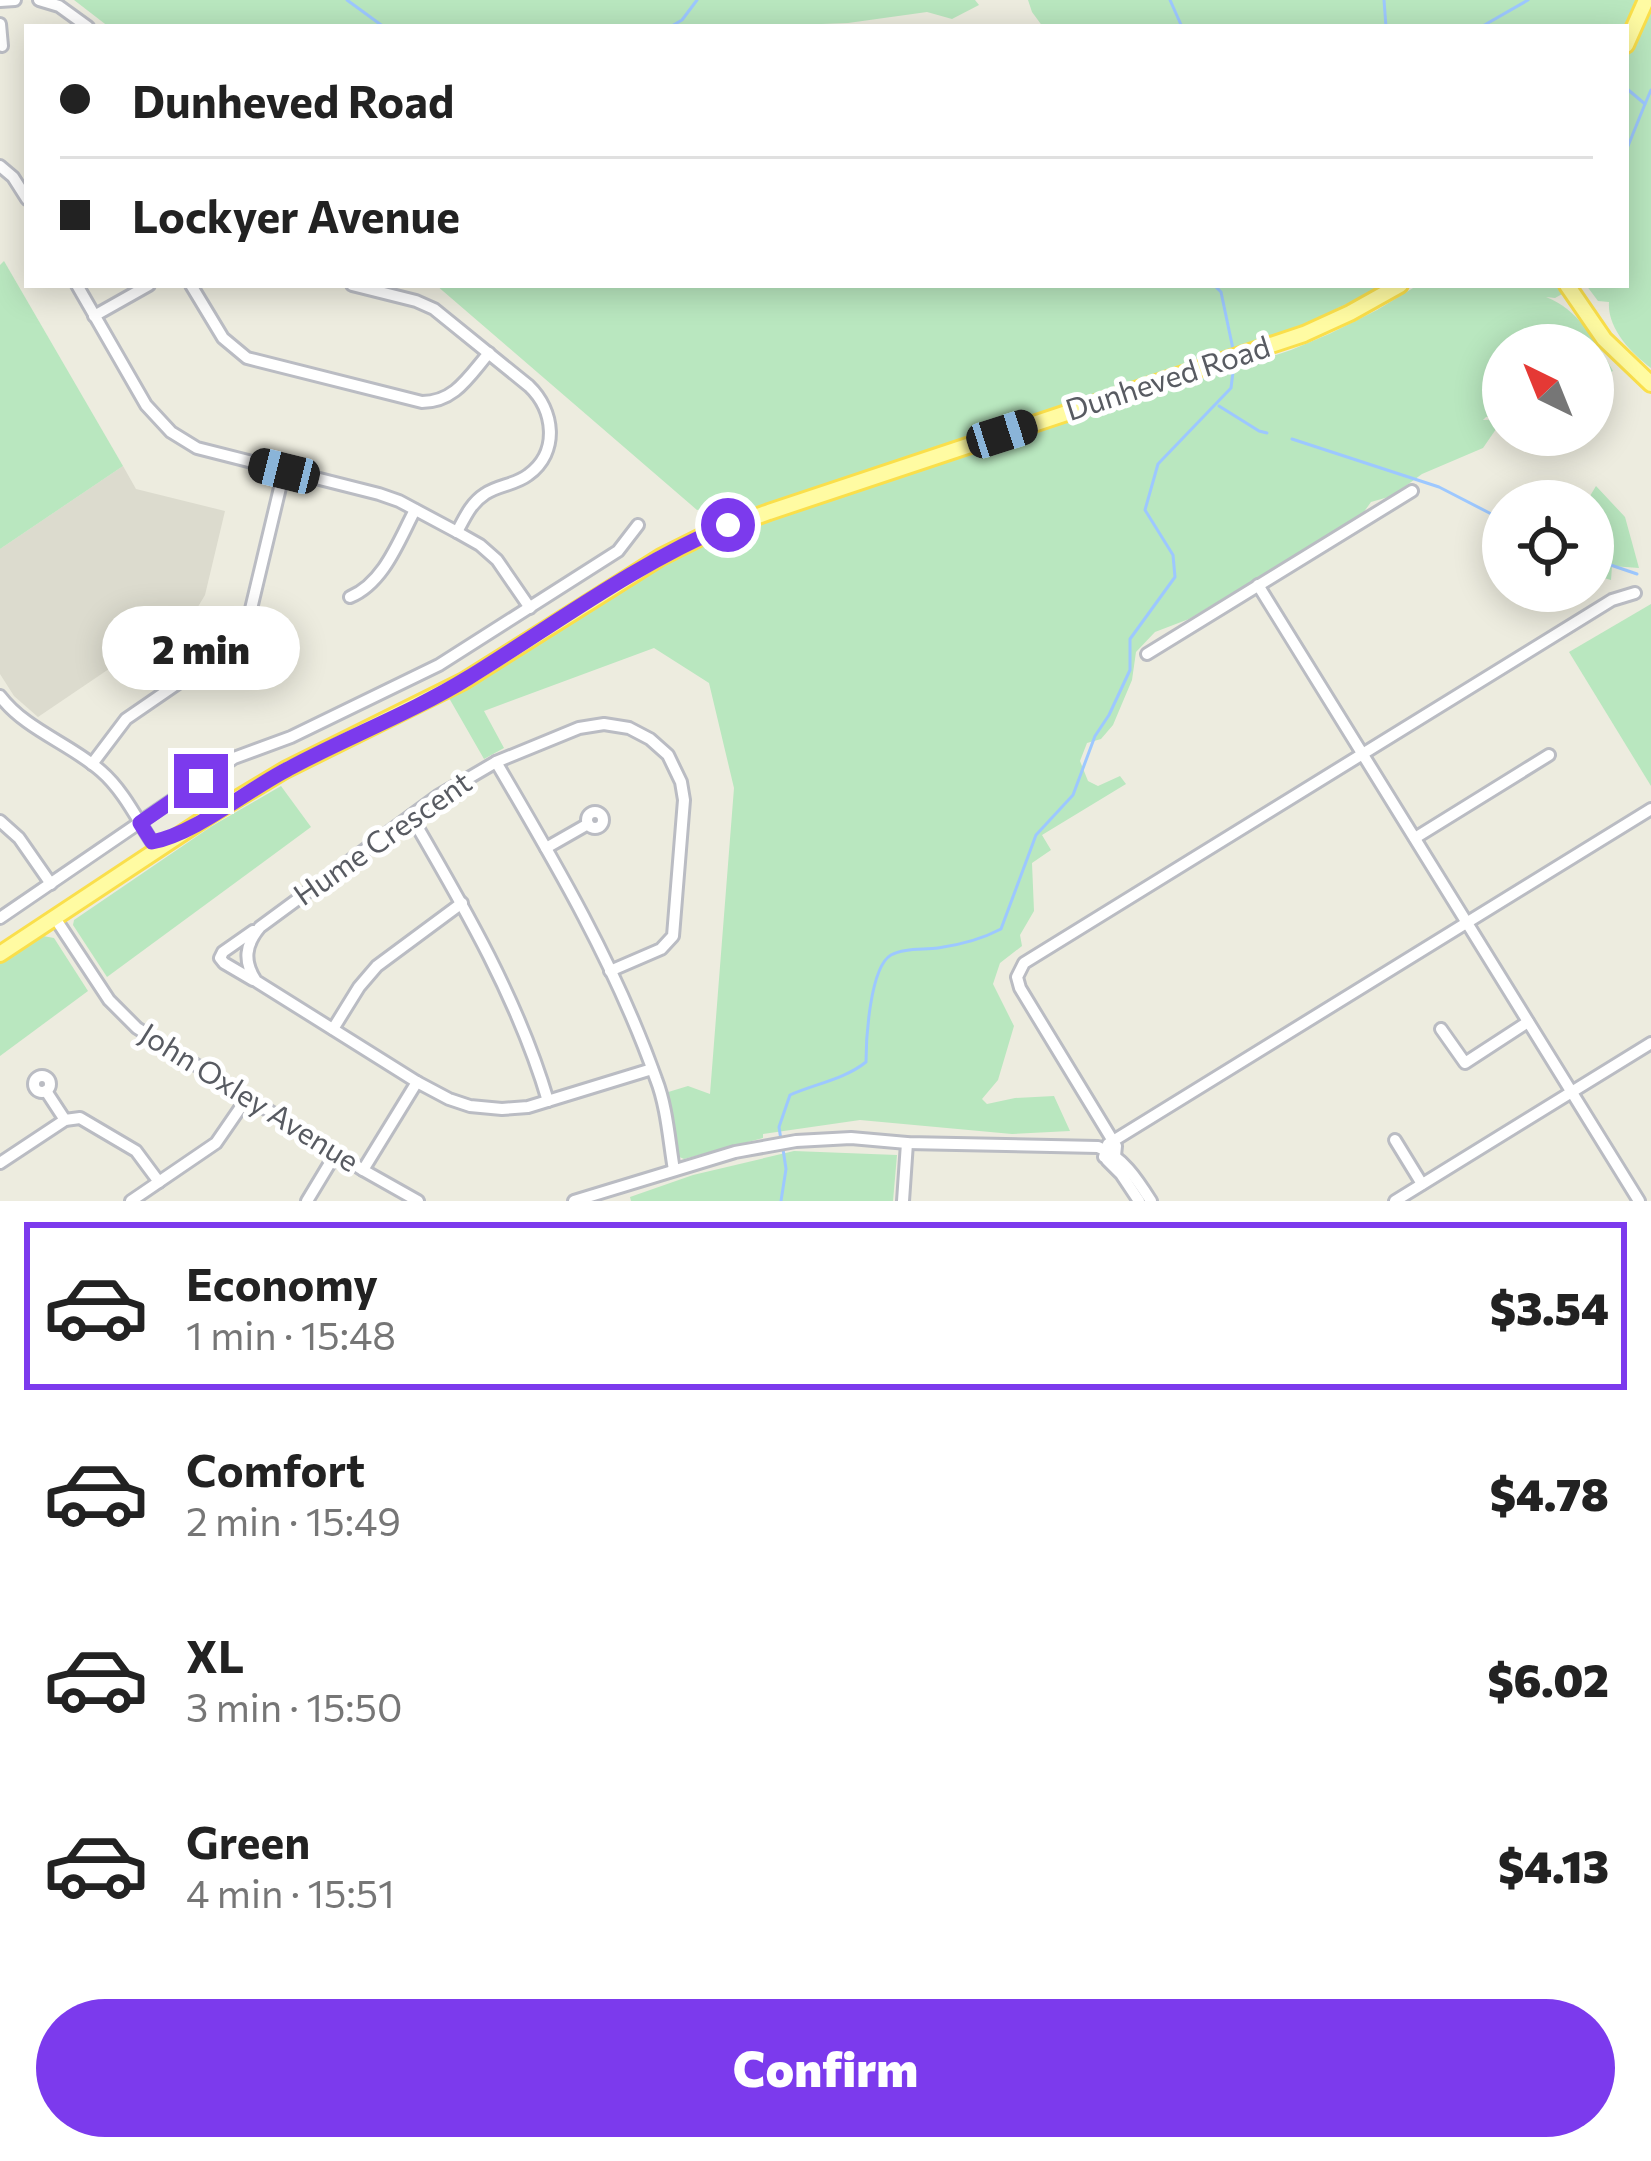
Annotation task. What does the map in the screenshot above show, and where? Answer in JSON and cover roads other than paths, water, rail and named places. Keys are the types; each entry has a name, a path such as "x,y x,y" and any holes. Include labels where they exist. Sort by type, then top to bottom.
{"main road":[{"path":"1629,38 1646,0"},
{"name":"Dunheved Road","path":"52,914 285,770 464,681 630,574 693,540 1256,350 1328,324 1394,288"},
{"path":"1569,288 1611,347 1651,384"},
{"name":"Dunheved Road","path":"0,949 152,842 227,796 285,770"},
{"path":"143,859 152,842 174,838"}],"street":[{"path":"0,1 15,0"},
{"path":"39,0 58,6 84,24"},
{"path":"0,24 2,46"},
{"path":"0,166 24,194"},
{"path":"79,288 146,405 171,432 203,450 379,494 415,509 485,548 530,608"},
{"path":"94,316 144,288"},
{"path":"193,288 220,334 247,358 422,402 451,395 489,353"},
{"path":"363,288 429,306 542,399 550,421 545,455 524,478 482,496 457,532"},
{"path":"92,764 126,719 238,638 251,609 284,471"},
{"path":"1147,654 1412,490"},
{"path":"350,597 379,575 415,509"},
{"path":"0,917 234,758 286,740 439,665 618,551 638,525"},
{"path":"1258,585 1639,1201"},
{"path":"1139,1201 1020,988 1019,971 1027,960 1612,599 1635,593"},
{"path":"0,696 27,722 92,764 117,788 152,842"},
{"name":"Hume Crescent","path":"610,971 661,949 673,936 684,800 664,751 629,728 604,724 579,728 496,761 438,796 220,956 224,963 448,1100 480,1108 518,1108 652,1069"},
{"path":"1415,838 1549,755"},
{"path":"496,761 586,916 610,971 658,1084 674,1170"},
{"path":"1110,1153 1651,809"},
{"path":"411,815 488,950 536,1059 548,1101"},
{"path":"0,821 24,844 51,884"},
{"path":"547,848 588,824"},
{"path":"333,1029 370,973 462,903"},
{"name":"John Oxley Avenue","path":"52,914 109,1000 127,1019 336,1154 418,1201"},
{"path":"256,981 248,967 247,950 260,927"},
{"path":"1441,1029 1465,1063 1528,1022"},
{"path":"1395,1201 1412,1196 1422,1184 1651,1043"},
{"path":"363,1170 417,1082"},
{"path":"46,1091 65,1120"},
{"path":"131,1201 216,1143 248,1098"},
{"path":"0,1162 65,1120 85,1119 127,1144 159,1182"},
{"path":"574,1201 768,1145 851,1138 1085,1145 1110,1153 1131,1172 1151,1201"},
{"path":"1395,1140 1422,1184"},
{"path":"903,1201 907,1143"},
{"path":"307,1201 336,1154"},
{"path":"621,1186 626,1201"}],"waterway":[{"path":"347,0 380,24"},
{"path":"675,24 697,0"},
{"path":"1170,0 1181,24"},
{"path":"1384,0 1386,24"},
{"path":"1486,24 1528,0"},
{"path":"1645,104 1651,90"},
{"path":"1629,91 1645,104 1629,144"},
{"path":"1217,288 1233,349"},
{"path":"781,1140 779,1127 790,1095 866,1062 874,988 891,955 962,943 1001,929 1036,835 1073,795 1095,736 1130,670 1130,639 1175,577 1173,555 1145,510 1158,464 1231,388 1234,364"},
{"path":"1219,406 1267,433"},
{"path":"1292,439 1439,487 1482,509"},
{"path":"1614,566 1637,574"},
{"path":"781,1201 786,1169 783,1149"}]}
